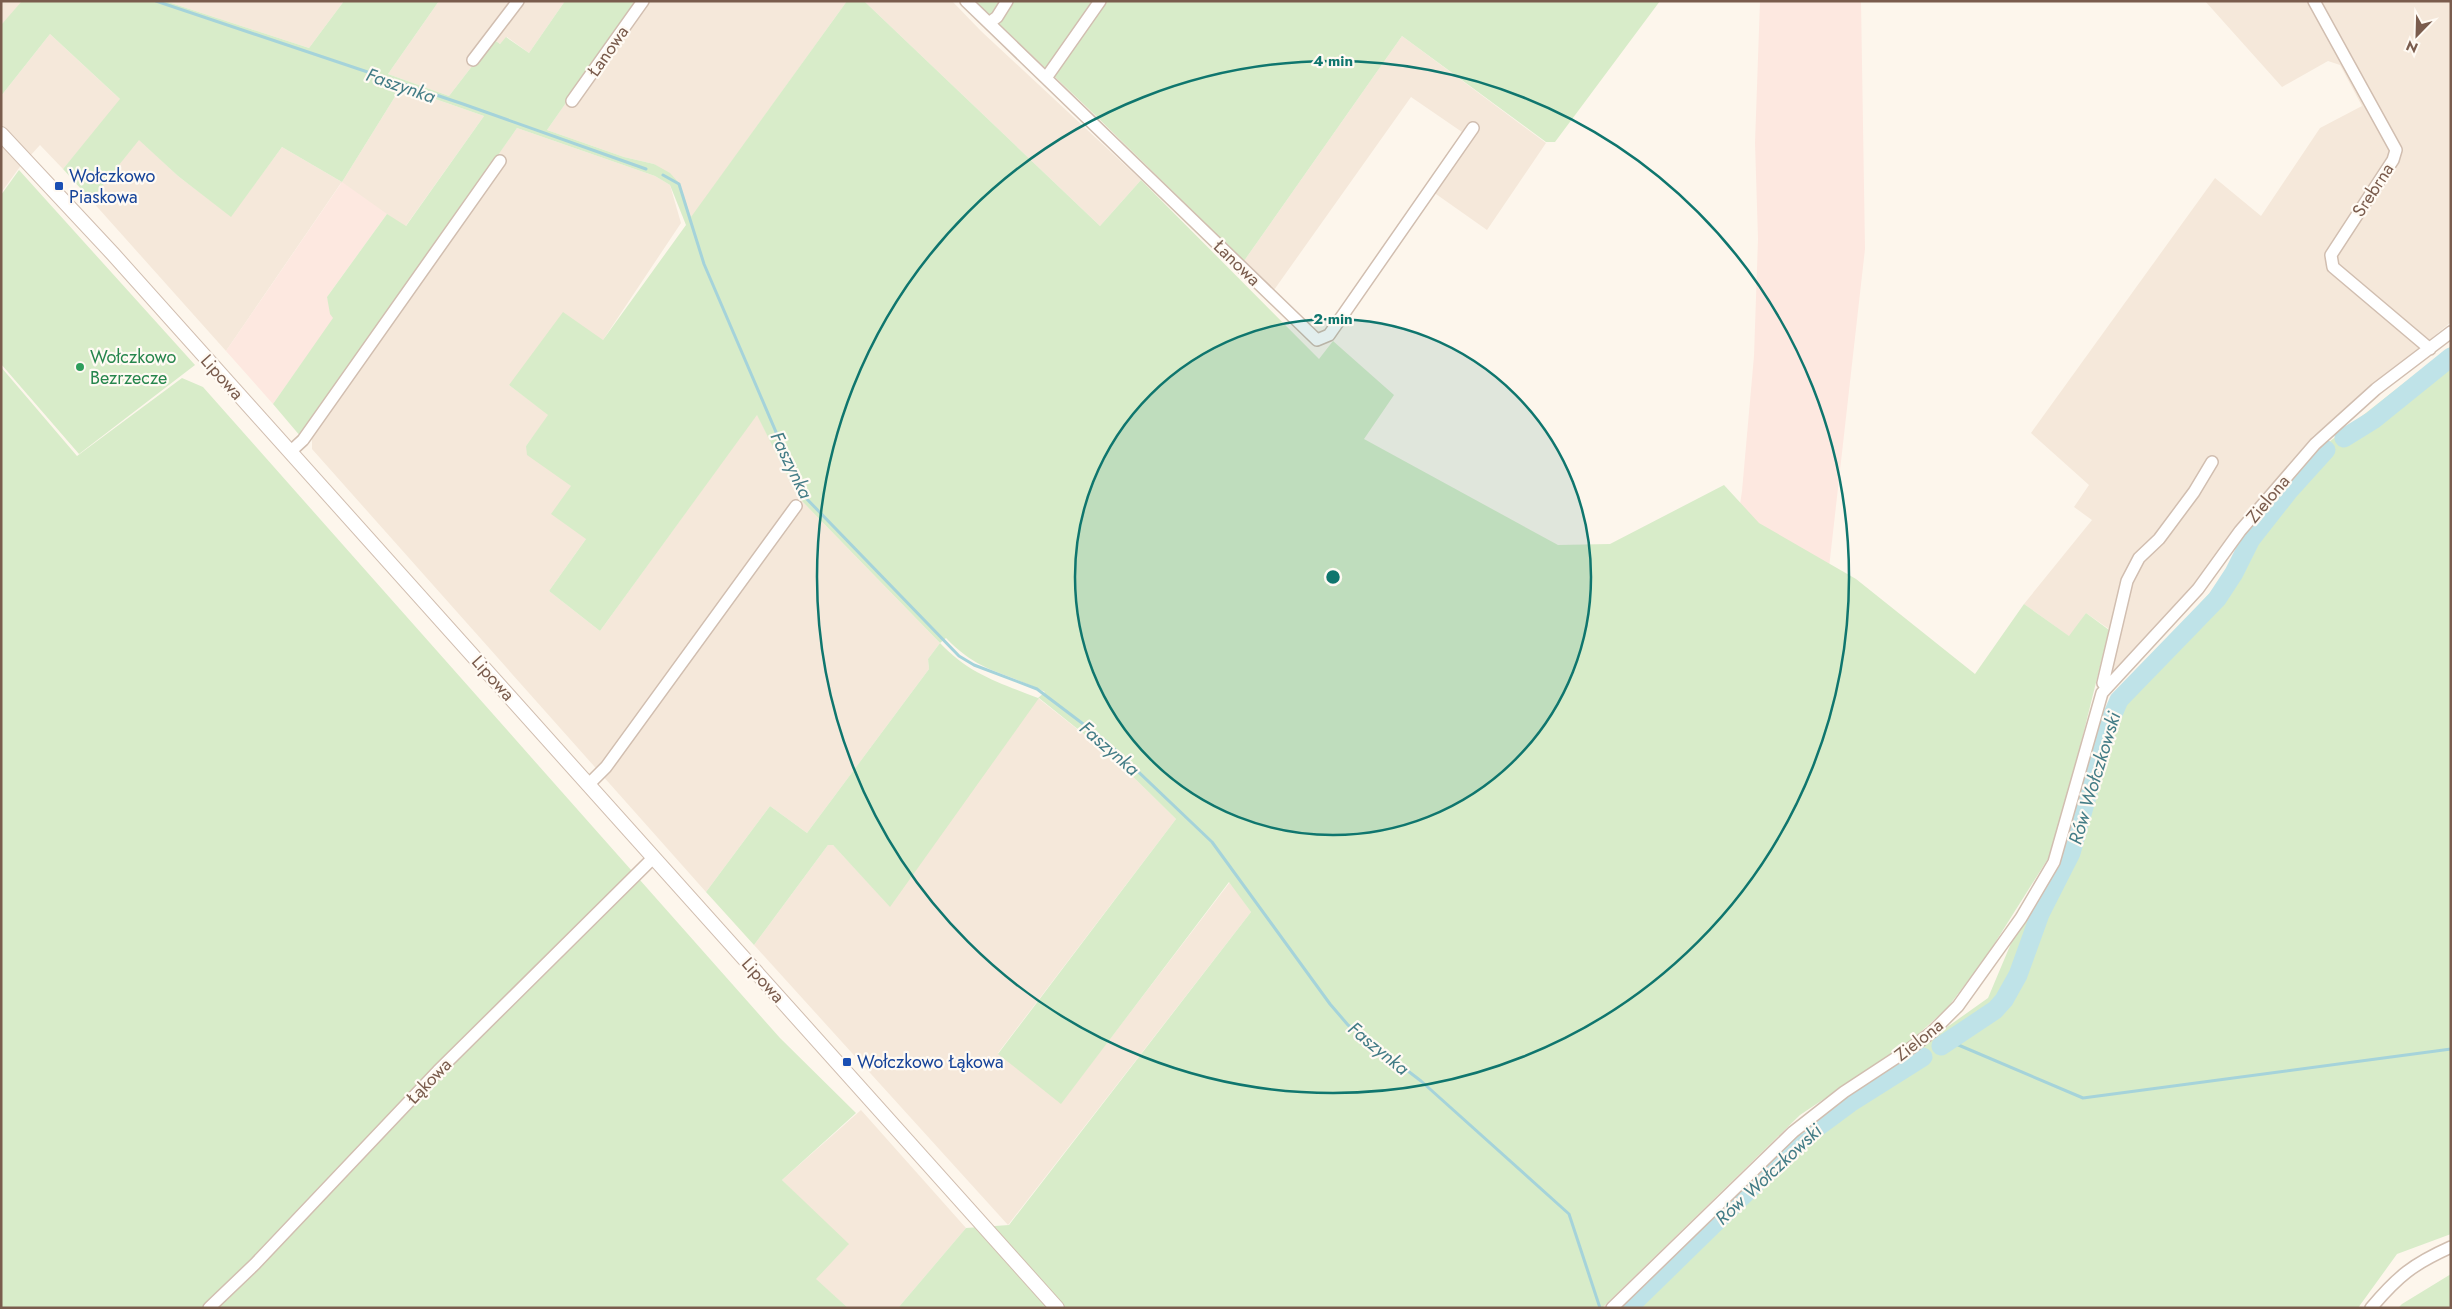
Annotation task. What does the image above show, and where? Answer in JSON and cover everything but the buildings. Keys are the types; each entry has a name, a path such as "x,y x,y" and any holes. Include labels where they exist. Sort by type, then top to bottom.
{"street":[{"path":"473,60 491,33 497,31 518,1"},
{"name":"Łanowa","path":"572,102 643,1"},
{"name":"Łanowa","path":"966,1 1317,340 1329,335 1473,128"},
{"path":"989,23 997,17 1007,1"},
{"path":"1046,78 1100,1"},
{"name":"Srebrna","path":"2314,1 2396,150 2393,160 2331,255 2333,266 2430,349"},
{"name":"Lipowa","path":"1,134 66,203 290,452 1057,1308"},
{"path":"290,452 303,440 500,162"},
{"name":"Zielona","path":"1612,1308 1793,1132 1844,1092 1932,1032 1958,1006 2021,918 2054,862 2099,699 2107,687 2198,589 2240,531 2315,444 2376,389 2451,332"},
{"name":"Zielona","path":"2107,687 2103,683 2127,581 2139,558 2159,539 2194,492 2212,462"},
{"path":"588,785 606,767 796,506"},
{"name":"Łąkowa","path":"209,1308 255,1264 438,1071 653,858"},
{"path":"2371,1308 2395,1280 2425,1259 2451,1247"}],"shaded area":[{"path":"1,1 23,2 1,25"},
{"path":"165,1 344,1 309,48"},
{"path":"439,1 565,1 529,53 507,37 500,44 493,39 449,96 388,74"},
{"path":"649,1 847,1 691,218 679,183 654,164 624,157 547,130 567,101 575,106"},
{"path":"864,1 952,1 981,31 1141,180 1100,226"},
{"path":"1760,1 1861,1 1865,249 1816,683 1879,1037 1891,1058 1795,1115 1716,1249 1689,1308 1520,1308 1729,578 1742,491 1754,356 1758,239 1755,143"},
{"path":"2205,1 2451,1 2451,322 2313,436 2189,590 2111,677 2120,633 2109,629 2086,613 2070,637 2024,604 2092,520 2074,507 2089,485 2031,433 2215,178 2261,216 2320,128 2362,106 2340,65 2328,61 2282,87"},
{"path":"50,34 121,100 63,169 40,145 19,168 1,193 1,96"},
{"path":"1402,36 1546,143 1487,230 1426,187 1462,132 1411,97 1274,290 1244,261"},
{"path":"401,87 484,116 405,227 341,183 226,351 91,200 139,139 178,176 231,216 282,147 342,182"},
{"path":"517,128 655,176 670,185 681,223 603,340 509,385 549,415 526,446 571,486 586,539 549,591 600,631 757,414 798,497 940,643 928,659 929,669 807,833 770,806 706,892 312,449 312,437 505,162 497,156"},
{"path":"342,182 387,214 327,297 334,318 273,404 226,351"},
{"path":"1038,698 1115,759 1176,819 998,1053 1061,1103 1230,882 1251,912 1008,1225 754,945 828,845 833,845 890,906"},
{"path":"861,1110 966,1228 898,1308 848,1308 815,1279 848,1245 782,1180"}],"green space":[{"path":"22,1 165,1 309,48 344,1 439,1 388,74 449,96 493,39 500,44 506,37 529,53 565,1 637,1 547,130 624,157 654,164 670,173 679,183 691,217 847,1 864,1 1100,226 1141,180 1319,359 1333,341 1394,395 1364,439 1558,545 1610,544 1724,485 1759,523 1856,579 1975,674 2024,604 2069,636 2086,613 2109,630 2081,743 2049,857 1986,957 1948,1007 1912,1040 1800,1115 1602,1308 898,1308 966,1228 1009,1225 1251,912 1229,882 1061,1104 998,1054 1176,819 1115,759 1039,698 890,907 833,845 828,845 754,945 706,892 770,806 807,833 929,669 928,659 940,643 798,497 757,415 600,631 549,591 586,539 551,514 571,486 527,455 526,446 548,415 509,385 563,312 603,340 686,225 670,185 655,176 517,128 301,437 273,404 333,318 330,314 327,297 387,214 406,226 484,116 401,87 342,182 282,147 231,217 178,176 139,140 91,200 63,169 120,99 50,34 1,96 1,25","holes":["946,638 958,650 982,665 1045,692 1038,698 974,670 962,663 940,643"]},
{"path":"975,1 1660,1 1555,142 1546,142 1402,36 1244,261"},
{"path":"19,170 195,365 79,454 1,364 1,195"},
{"path":"2451,346 2451,1234 2397,1254 2358,1308 1623,1308 1815,1121 1988,998 2012,941 2058,866 2099,723 2106,707 2226,575 2251,531 2284,491 2329,442","holes":["2448,367 2368,429 2410,393"]},
{"path":"1,367 77,456 182,378 203,387 780,1038 856,1113 782,1180 849,1244 816,1279 848,1308 1,1308"},
{"path":"2451,1274 2451,1308 2398,1308 2402,1304"}],"waterway":[{"name":"Faszynka","path":"156,1 463,104 646,169"},
{"name":"Faszynka","path":"663,175 679,184 704,264 803,495 959,656 974,665 1037,689 1107,742 1212,842 1330,1004 1348,1025 1421,1081 1569,1214 1600,1308"},
{"name":"Rów Wołczkowski","path":"2344,438 2373,420 2451,357"},
{"name":"Rów Wołczkowski","path":"1941,1046 1995,1010 2004,1000 2018,975 2040,914 2071,853 2105,733 2119,700 2217,599 2234,573 2251,539 2288,492 2326,450"},
{"path":"1949,1041 2083,1098 2451,1049"},
{"name":"Rów Wołczkowski","path":"1628,1308 1800,1140 1850,1103 1923,1057"}],"place":[{"name":"Wołczkowo Piaskowa","path":"59,186"},
{"name":"Wołczkowo Bezrzecze","path":"80,367"},
{"name":"Wołczkowo Łąkowa","path":"847,1062"}]}
